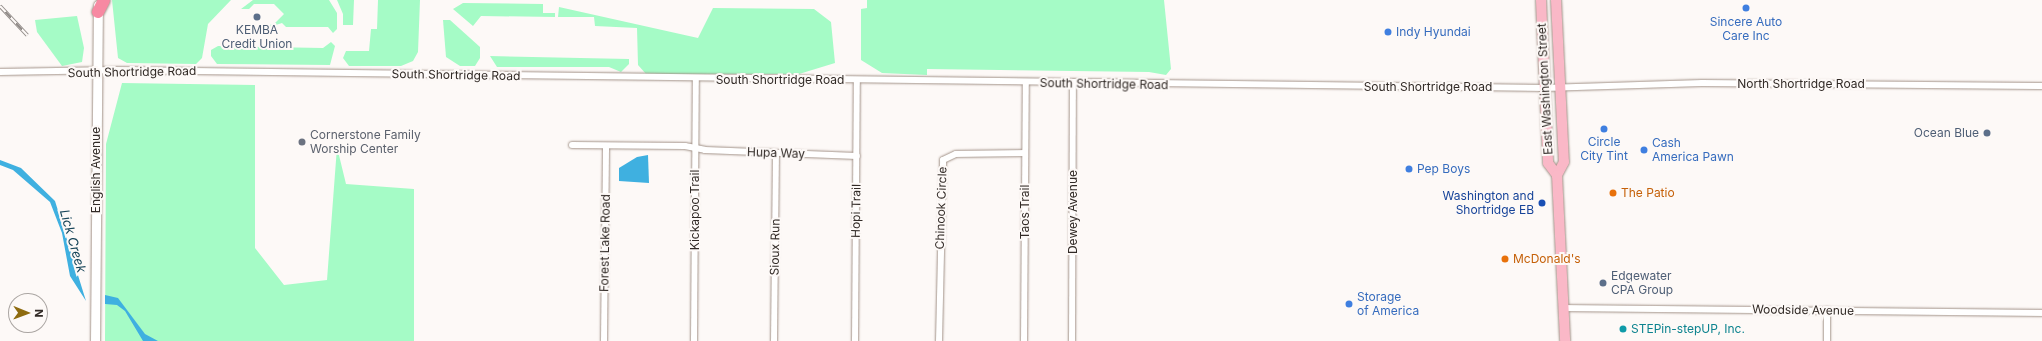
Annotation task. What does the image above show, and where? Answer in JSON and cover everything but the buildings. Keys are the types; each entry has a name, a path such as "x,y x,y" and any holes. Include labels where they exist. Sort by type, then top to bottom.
{"highway":[{"path":"98,12 104,0"}],"main road":[{"name":"East Washington Street","path":"1541,0 1548,163 1557,175"},
{"name":"East Washington Street","path":"1556,0 1564,162 1557,175 1565,341"}],"street":[{"name":"English Avenue","path":"95,341 98,0"},
{"name":"South Shortridge Road","path":"0,72 97,71 1026,83 1560,87"},
{"name":"Kickapoo Trail","path":"694,341 696,79"},
{"name":"Hopi Trail","path":"855,341 857,81"},
{"name":"Taos Trail","path":"1024,341 1026,83"},
{"name":"Dewey Avenue","path":"1072,341 1073,83"},
{"name":"North Shortridge Road","path":"1560,87 1702,83 2042,86"},
{"path":"572,145 696,148"},
{"name":"Forest Lake Road","path":"604,341 606,146"},
{"name":"Hupa Way","path":"696,148 856,156"},
{"name":"Sioux Run","path":"774,341 776,153"},
{"name":"Chinook Circle","path":"939,341 943,160 956,154 1026,153"},
{"name":"Woodside Avenue","path":"1563,308 2042,313"},
{"path":"1826,341 1827,310"}],"green space":[{"path":"112,0 231,0 208,24 202,58 196,64 127,63 118,58"},
{"path":"253,0 329,0 337,13 337,29 333,33 328,27 286,27 282,23 254,32 251,29 274,24 284,14 274,4 254,4 249,9 241,9"},
{"path":"337,0 354,0 353,25 343,25 343,14"},
{"path":"378,0 420,0 418,52 413,61 401,66 349,66 343,58 346,51 369,51 371,29 377,29"},
{"path":"867,0 1164,0 1171,69 1166,75 1149,72 927,69 927,75 882,73 861,60 861,9 867,8"},
{"path":"463,3 543,4 543,13 555,13 555,17 481,16 473,26 453,9"},
{"path":"559,7 698,38 713,8 814,9 831,22 835,63 799,74 646,74 638,65 637,28 595,26 594,17 558,17"},
{"path":"77,16 84,48 82,62 62,66 37,32 35,20"},
{"path":"443,20 450,20 480,47 480,58 475,66 460,66 446,57"},
{"path":"331,42 335,46 330,65 217,64 211,56 211,50 218,46 323,48"},
{"path":"490,56 629,59 629,64 621,72 609,67 497,67"},
{"path":"122,83 255,85 255,248 284,285 327,280 337,147 346,184 414,189 414,341 105,341 106,144"}],"water":[{"path":"648,155 649,183 619,181 619,168 637,157"},
{"name":"Lick Creek","path":"0,160 21,168 55,201 86,301 70,276 62,233 50,202 13,170 0,165"},
{"name":"Lick Creek","path":"105,295 118,298 145,334 158,341 143,341 125,311 117,305 105,304"}],"railway":[{"path":"0,6 27,35"}],"place":[{"name":"Sincere Auto Care Inc","path":"1746,8"},
{"name":"KEMBA Credit Union","path":"257,17"},
{"name":"Indy Hyundai","path":"1388,32"},
{"name":"Circle City Tint","path":"1604,129"},
{"name":"Ocean Blue","path":"1987,133"},
{"name":"Cornerstone Family Worship Center","path":"302,142"},
{"name":"Cash America Pawn","path":"1644,150"},
{"name":"Pep Boys","path":"1409,169"},
{"name":"The Patio","path":"1613,193"},
{"name":"Washington and Shortridge EB","path":"1542,203"},
{"name":"McDonald's","path":"1505,259"},
{"name":"Edgewater CPA Group","path":"1603,283"},
{"name":"Storage of America","path":"1349,304"},
{"name":"STEPin-stepUP, Inc.","path":"1623,329"}]}
